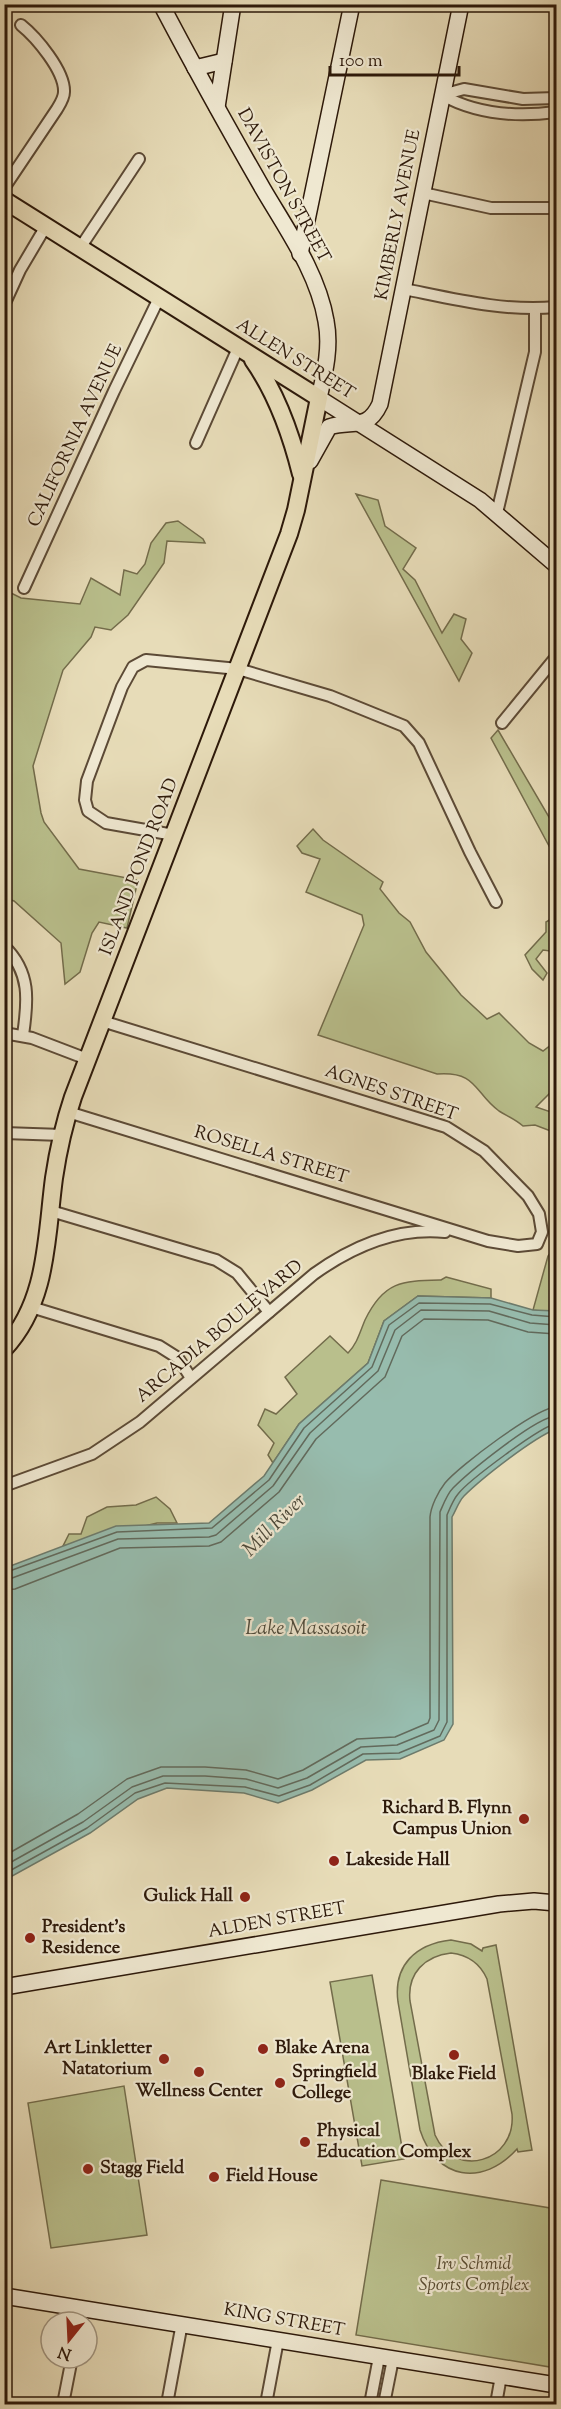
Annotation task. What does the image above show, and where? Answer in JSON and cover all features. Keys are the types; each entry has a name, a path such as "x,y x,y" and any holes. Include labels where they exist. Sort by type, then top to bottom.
{"main road":[{"name":"DAVISTON STREET","path":"161,4 300,254 317,290 327,328 328,355 319,398"},
{"path":"217,107 233,4"},
{"path":"300,254 352,4"},
{"name":"KIMBERLY AVENUE","path":"360,423 373,418 380,405 461,4"},
{"path":"195,68 224,61"},
{"name":"ALLEN STREET","path":"4,200 480,500 554,561"},
{"path":"281,220 295,223 308,217"},
{"path":"244,352 264,376 292,437 302,481"},
{"name":"ISLAND POND ROAD","path":"4,1349 16,1335 31,1307 45,1264 62,1135 68,1112 289,534 319,398"},
{"path":"302,481 326,429 336,424 360,423"},
{"name":"ALDEN STREET","path":"4,1987 499,1904 556,1903"},
{"name":"KING STREET","path":"4,2296 58,2310"},
{"name":"KING STREET","path":"99,2317 182,2323 556,2385"}],"street":[{"path":"4,188 57,109 64,89 47,53 35,37 21,25"},
{"path":"442,94 464,89 527,99 556,98"},
{"path":"442,94 461,105 496,112 527,114 556,112"},
{"path":"527,99 527,114"},
{"path":"80,248 139,159"},
{"path":"423,193 491,207 529,210 556,208"},
{"path":"4,304 20,270 46,226"},
{"path":"404,290 485,306 556,307"},
{"name":"CALIFORNIA AVENUE","path":"24,588 159,298"},
{"path":"497,513 535,352 535,308"},
{"path":"196,443 244,352"},
{"path":"502,723 556,657"},
{"path":"174,835 109,824 93,816 86,806 87,781 122,687 133,667 146,660 238,669 330,696 394,721 411,732 419,743 496,902"},
{"path":"4,946 18,962 27,985 23,1035"},
{"name":"AGNES STREET","path":"102,1021 438,1123 460,1135 484,1150 528,1196 536,1208 542,1226 539,1241 534,1246 500,1244 464,1234"},
{"path":"4,1033 23,1035 87,1059"},
{"name":"ROSELLA STREET","path":"68,1112 361,1200 464,1234"},
{"path":"4,1133 62,1135"},
{"path":"51,1211 216,1260 237,1273 269,1312"},
{"name":"ARCADIA BOULEVARD","path":"4,1486 77,1460 105,1447 140,1422 314,1274 340,1256 368,1243 418,1232 464,1234"},
{"path":"31,1307 159,1346 178,1358 191,1378"},
{"path":"167,2404 182,2323"},
{"path":"266,2404 278,2340"},
{"path":"370,2404 386,2358"},
{"path":"384,2404 386,2358"},
{"path":"63,2404 70,2370"},
{"path":"496,2404 501,2376"}],"green space":[{"path":"356,494 378,500 385,526 416,548 403,569 415,580 442,633 454,614 466,619 461,639 472,653 459,681"},
{"path":"178,521 203,539 205,543 167,541 164,563 128,615 111,630 95,627 91,637 63,670 33,766 44,822 79,869 138,880 127,928 99,922 92,933 80,972 65,984 61,943 14,901 5,898 5,590 21,598 80,604 91,578 120,595 124,570 137,574 145,564 151,543 166,523"},
{"path":"498,730 556,829 556,859 491,738"},
{"path":"313,829 323,840 383,882 380,889 399,913 410,922 426,952 461,995 487,1019 499,1013 529,1043 543,1051 556,1041 556,1092 551,1092 536,1107 551,1112 556,1133 535,1125 523,1126 499,1111 474,1085 460,1076 437,1074 318,1035 364,925 362,915 306,892 320,859 302,853 297,846"},
{"path":"556,916 556,936 552,938 550,951 543,950 536,959 547,973 543,980 532,969 525,955 546,932 546,922"},
{"path":"556,1245 556,1313 533,1310 548,1256"},
{"path":"446,1277 491,1289 491,1298 418,1296 384,1321 368,1363 299,1424 273,1463 268,1455 274,1443 258,1425 265,1409 276,1414 297,1394 285,1377 330,1336 348,1353 356,1342 372,1307 387,1290 405,1283 441,1280"},
{"path":"156,1497 170,1509 177,1523 157,1523 63,1546 69,1534 81,1534 87,1517 107,1507 136,1505"},
{"path":"451,1940 471,1944 482,1951 483,1948 496,1945 532,2150 518,2152 517,2149 504,2161 490,2169 476,2173 449,2168 427,2147 420,2130 398,2002 397,1989 403,1967 418,1952 438,1942","holes":["451,1953 477,1964 487,1979 512,2114 511,2131 495,2154 469,2161 456,2157 444,2149 435,2135 410,2001 411,1982 420,1968 433,1958"]},
{"path":"372,1975 404,2159 362,2166 330,1982"},
{"name":"Stagg Field","path":"124,2086 147,2235 51,2248 28,2103"},
{"name":"Irv Schmid Sports Complex","path":"381,2180 556,2209 556,2368 356,2335"}],"water":[{"name":"Lake Massasoit","path":"418,1296 491,1298 533,1310 556,1311 556,1429 522,1449 483,1479 462,1498 452,1517 453,1724 444,1740 400,1759 366,1760 312,1790 278,1803 244,1793 167,1788 138,1799 90,1833 5,1880 5,1568 116,1526 209,1523 264,1476 299,1424 368,1363 384,1321"}],"place":[{"name":"Richard B. Flynn Campus Union","path":"524,1819"},
{"name":"Lakeside Hall","path":"334,1861"},
{"name":"Gulick Hall","path":"245,1897"},
{"name":"President’s Residence","path":"30,1938"},
{"name":"Blake Arena","path":"263,2049"},
{"name":"Blake Field","path":"454,2055"},
{"name":"Art Linkletter Natatorium","path":"164,2059"},
{"name":"Wellness Center","path":"199,2072"},
{"name":"Springfield College","path":"280,2083"},
{"name":"Physical Education Complex","path":"305,2142"},
{"name":"Stagg Field","path":"88,2169"},
{"name":"Field House","path":"214,2177"}],"water label":[{"name":"Mill River","path":"275,1526"}]}
